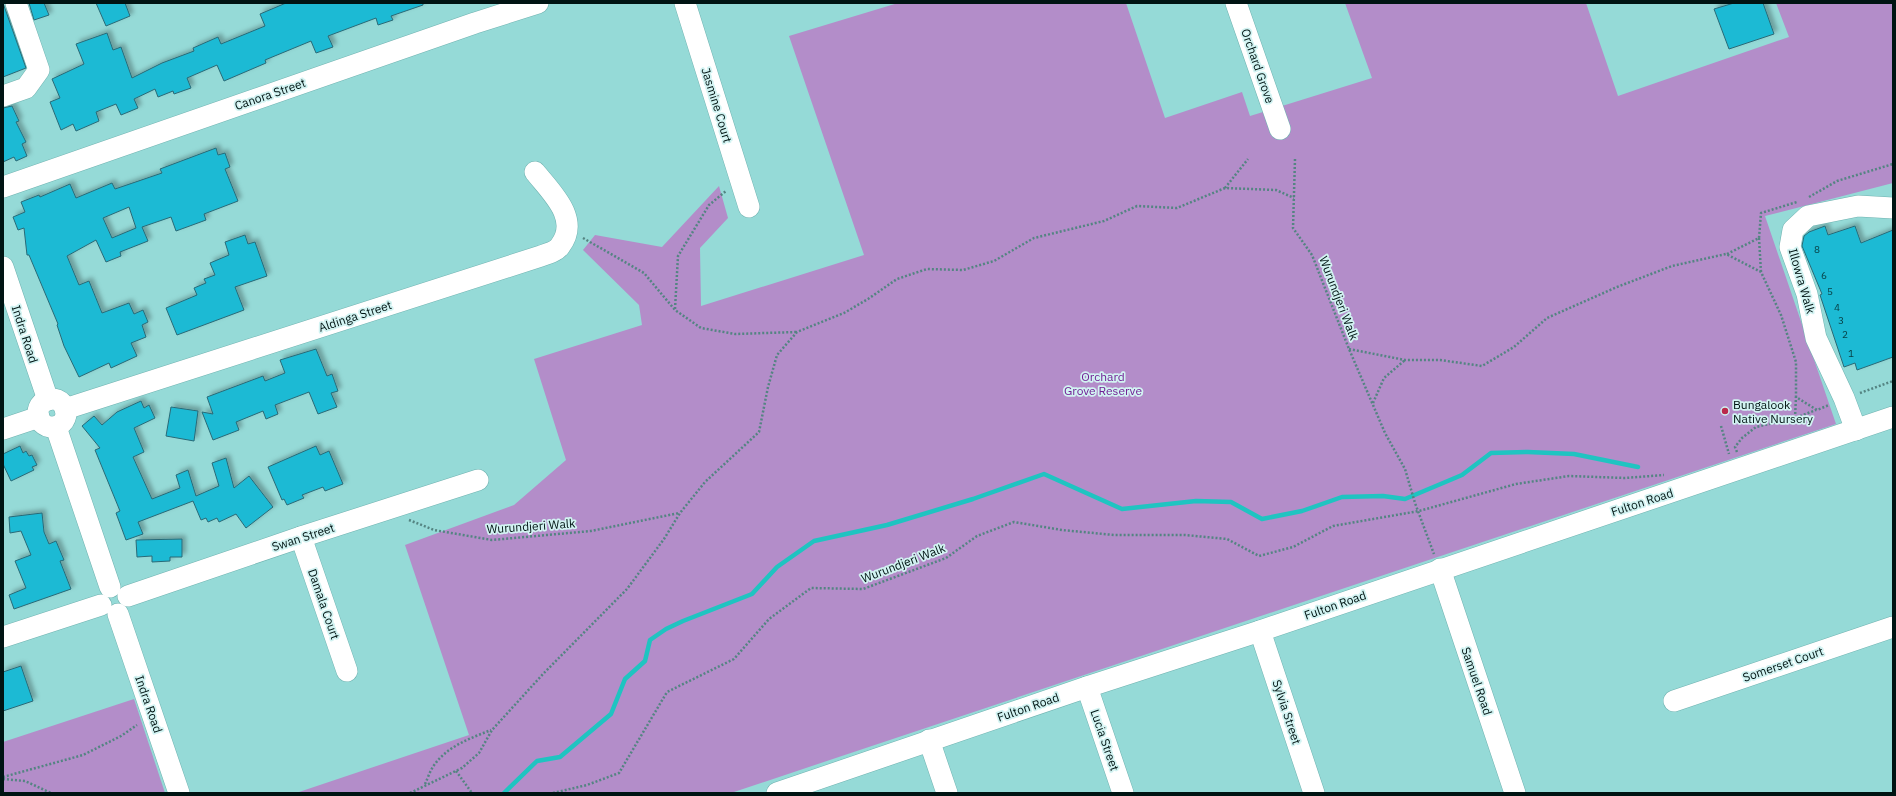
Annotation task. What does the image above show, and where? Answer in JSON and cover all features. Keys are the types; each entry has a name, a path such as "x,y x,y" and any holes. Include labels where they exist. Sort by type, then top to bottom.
{"street":[{"path":"3,96 26,88 39,70 16,3"},
{"name":"Canora Street","path":"3,187 475,22 538,3"},
{"name":"Jasmine Court","path":"685,3 749,207"},
{"name":"Orchard Grove","path":"1236,3 1280,129"},
{"path":"535,172 568,218 567,229"},
{"name":"Illowra Walk","path":"1856,430 1844,398 1816,338 1807,294 1790,247 1793,230 1808,216 1858,206 1893,208"},
{"name":"Aldinga Street","path":"3,429 541,256 560,247 567,234 567,229"},
{"name":"Indra Road","path":"3,267 179,793"},
{"name":"Fulton Road","path":"777,793 929,740 1260,631 1893,417"},
{"name":"Swan Street","path":"3,637 301,537 386,511 478,480"},
{"name":"Damala Court","path":"301,537 347,671"},
{"name":"Samuel Road","path":"1440,569 1515,793"},
{"name":"Somerset Court","path":"1674,701 1893,627"},
{"name":"Sylvia Street","path":"1260,631 1314,793"},
{"name":"Lucia Street","path":"1087,687 1123,793"},
{"path":"929,740 948,793"}],"path":[{"name":"Wurundjeri Walk","path":"1295,158 1293,228 1312,254 1349,349 1385,433 1405,469 1415,503 1440,569"},
{"path":"1225,188 1248,159"},
{"path":"675,310 678,256 708,205 740,180"},
{"path":"567,229 644,273 675,310 701,328 735,334 797,332 844,313 897,279 927,269 963,270 994,261 1034,238 1104,221 1137,206 1177,208 1225,188 1276,190 1294,198"},
{"path":"1759,238 1761,272 1781,315 1796,362 1795,418"},
{"name":"Wurundjeri Walk","path":"1349,349 1405,360 1440,360 1482,366 1514,347 1547,318 1617,287 1672,266 1726,254 1761,272"},
{"path":"410,793 425,785 445,778 479,753 492,730 543,674 627,589 664,539 680,513 705,482 759,432 768,387 777,355 797,332"},
{"path":"1373,404 1384,378 1405,360"},
{"path":"1739,469 1735,447 1742,438 1756,427 1795,418 1844,398 1893,381"},
{"path":"1796,397 1816,410"},
{"path":"1721,426 1739,469"},
{"name":"Wurundjeri Walk","path":"553,793 587,785 619,773 667,692 734,659 769,619 811,588 863,589 946,558 977,536 1014,522 1062,530 1114,535 1185,535 1227,539 1259,556 1293,547 1333,526 1419,511 1516,484 1562,477 1625,478 1667,474"},
{"name":"Wurundjeri Walk","path":"386,511 434,530 492,540 591,531 680,513"},
{"path":"3,778 83,755 122,736 153,714"},
{"path":"425,785 434,764 451,749 471,738 492,730"},
{"path":"456,771 472,793"},
{"path":"3,778 25,781 51,793"}],"green space":[{"name":"Orchard Grove Reserve","path":"898,3 1126,3 1165,118 1242,92 1250,116 1372,78 1345,3 1586,3 1618,96 1789,37 1776,3 1893,3 1893,183 1765,216 1836,424 731,793 296,793 469,735 405,545 514,505 566,460 534,359 642,325 639,305 583,250 595,235 662,247 719,186 728,218 700,248 701,306 864,255 789,36"},
{"path":"134,699 165,793 3,793 3,742"}],"building":[{"path":"3,3 26,68 3,77"},
{"path":"29,3 44,3 49,15 34,20"},
{"path":"96,3 125,3 130,16 106,26"},
{"path":"286,3 423,3 423,5 391,16 393,20 378,25 376,18 328,36 333,47 316,53 311,41 265,60 266,63 224,81 217,65 187,78 191,88 174,94 173,91 158,97 155,89 134,99 138,108 121,115 116,104 96,112 99,121 76,131 73,124 61,130 50,102 60,98 52,79 84,64 76,44 107,33 113,50 121,47 132,78 162,63 194,51 193,48 218,37 221,44 265,26 260,14"},
{"path":"1734,3 1763,3 1774,34 1729,49 1714,9"},
{"path":"12,106 19,121 16,122 26,142 22,144 27,156 16,161 14,157 3,162 3,108"},
{"path":"216,148 218,155 225,153 230,167 225,169 238,201 204,214 206,220 176,231 171,217 142,227 148,241 120,252 121,256 106,262 96,240 67,256 79,285 89,281 102,313 129,303 134,314 143,310 148,322 142,325 146,337 131,343 137,356 111,368 109,363 79,377 64,346 57,325 58,324 29,255 27,255 24,228 18,230 13,217 25,212 21,202 39,195 40,197 70,184 76,198 112,183 115,189 162,173 160,169","holes":["129,207 136,228 112,238 103,218"]},
{"path":"1825,226 1828,235 1855,226 1861,243 1893,230 1893,357 1857,370 1855,363 1844,367 1820,295 1822,294 1802,246 1804,236 1809,232"},
{"path":"245,235 248,244 255,242 267,276 235,287 244,310 177,335 166,308 197,295 194,288 206,283 204,279 215,275 210,263 229,255 225,242"},
{"path":"316,349 327,376 332,374 338,391 331,393 337,407 318,414 309,392 275,405 278,414 266,419 263,411 236,422 239,430 213,440 202,412 213,414 207,397 263,376 265,381 285,373 280,360"},
{"path":"141,401 144,408 149,405 155,418 134,428 144,452 133,457 152,499 180,488 176,475 188,470 196,496 219,486 212,463 226,458 234,488 249,476 273,507 246,528 236,514 219,522 217,518 208,522 206,518 201,520 193,501 138,522 143,534 126,540 116,513 120,511 95,450 100,448 82,426 94,416 102,425 117,412"},
{"path":"171,407 198,411 194,441 166,436"},
{"path":"20,446 23,453 26,451 29,456 32,455 37,465 32,467 34,470 11,481 3,464 3,454"},
{"path":"316,446 320,455 329,451 343,484 325,491 323,487 302,495 304,498 287,505 284,499 282,500 268,467"},
{"path":"42,513 44,532 49,544 56,541 64,560 60,561 71,589 14,609 9,595 26,588 15,561 31,555 21,531 10,533 9,517"},
{"path":"182,539 182,557 170,557 170,561 152,562 152,556 137,557 136,540"},
{"path":"21,666 33,701 3,711 3,672"}],"waterway":[{"path":"504,793 537,761 560,757 611,714 625,679 645,661 650,640 666,629 683,621 752,594 777,567 814,541 887,525 973,499 1044,474 1122,509 1196,501 1231,502 1262,519 1302,511 1342,497 1383,496 1405,499 1462,475 1491,453 1528,452 1574,454 1638,467"}],"place":[{"name":"Bungalook Native Nursery","path":"1725,411"}]}
